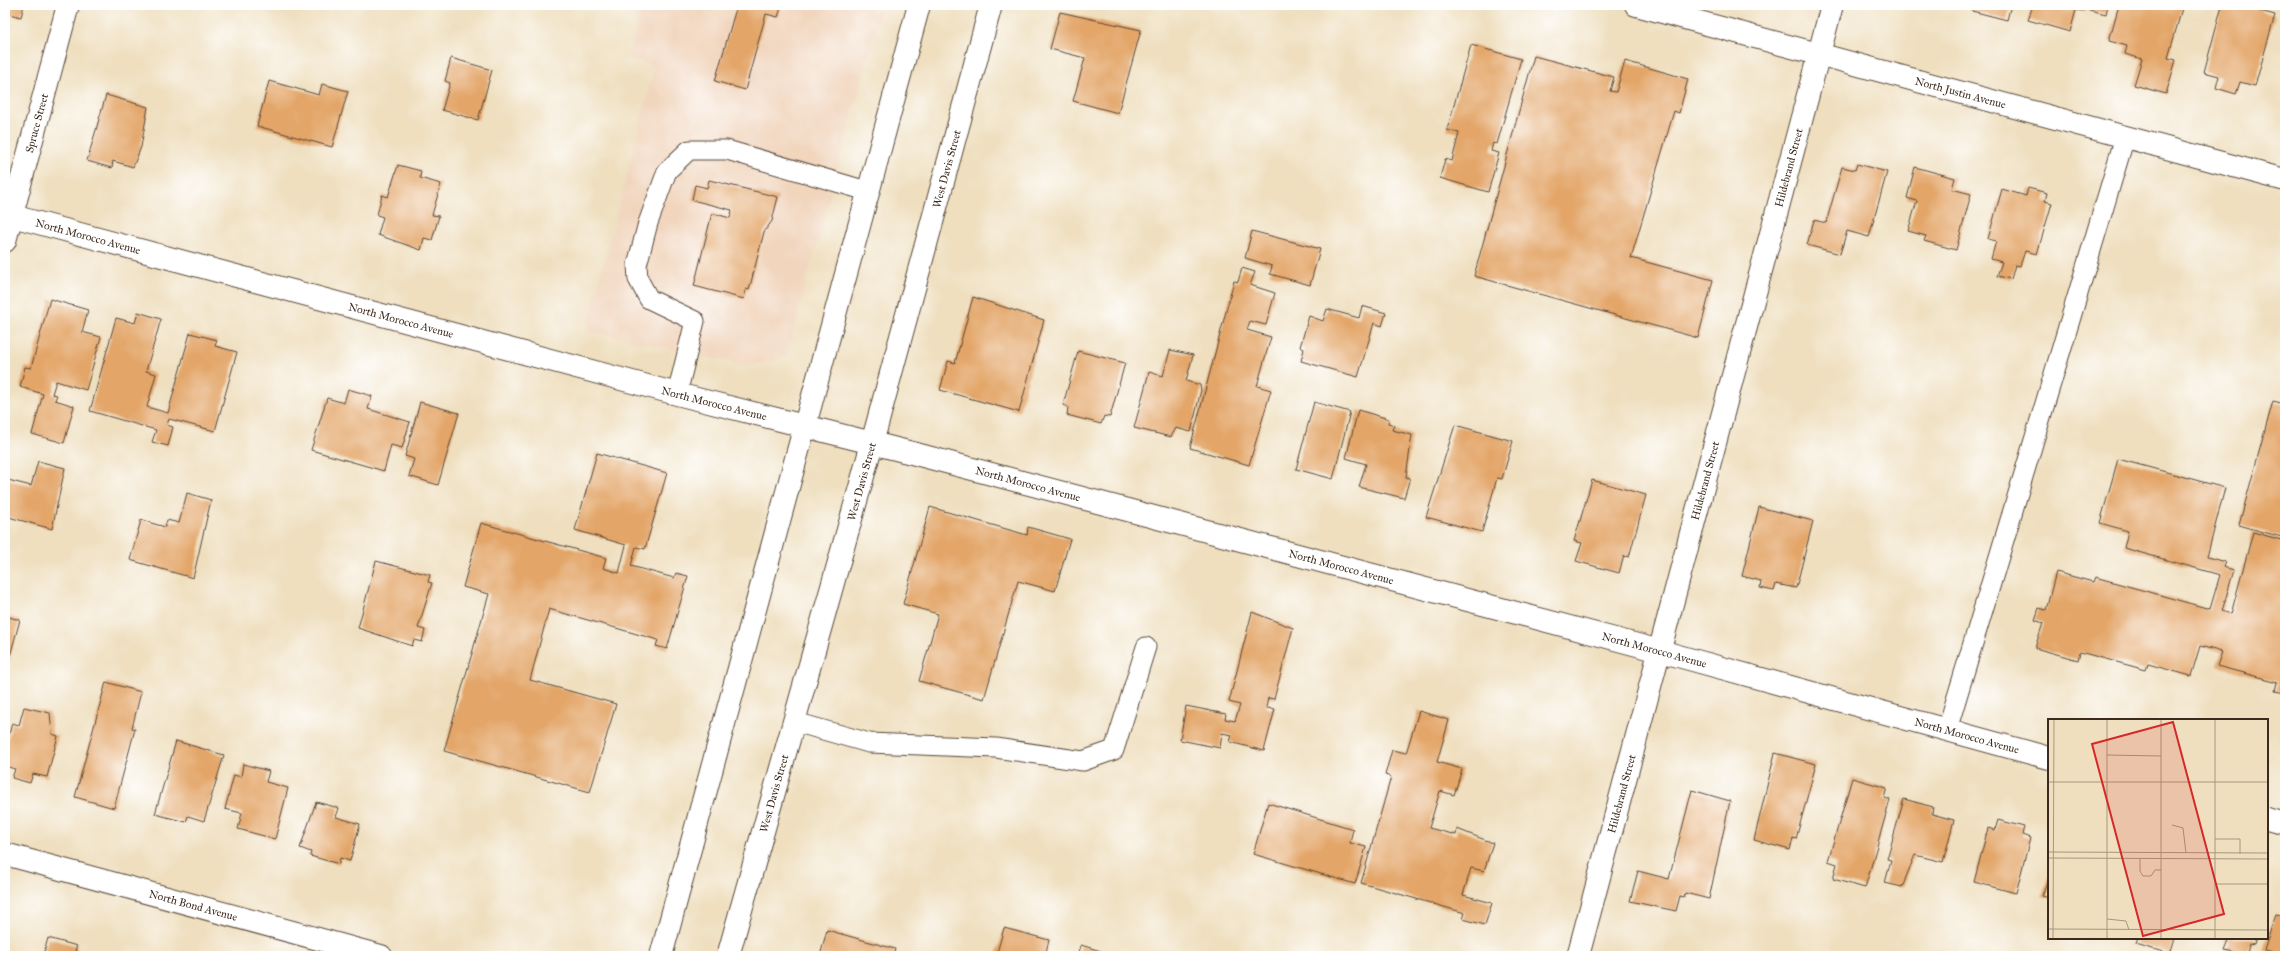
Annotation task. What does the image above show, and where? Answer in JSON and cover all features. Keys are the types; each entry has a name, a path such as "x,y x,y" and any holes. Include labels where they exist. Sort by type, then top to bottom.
{"street":[{"name":"Spruce Street","path":"5,241 9,215 68,5"},
{"path":"661,956 806,426 867,191 919,5"},
{"name":"West Davis Street","path":"728,956 796,722 991,5"},
{"name":"North Justin Avenue","path":"1636,5 2285,180"},
{"name":"Hildebrand Street","path":"1578,956 1832,5"},
{"name":"North Morocco Avenue","path":"9,215 677,394 872,443 1660,651 2048,758"},
{"path":"2268,819 2285,824"},
{"name":"North Bond Avenue","path":"5,854 369,954"}],"lane":[{"path":"1947,730 2125,137"},
{"path":"677,394 695,321 649,299 638,279 637,265 648,223 667,171 689,150 727,150 867,191"},
{"path":"796,722 869,743 996,748 1083,761 1114,750 1146,647"}],"shaded area":[{"path":"643,5 882,5 786,357 747,366 587,330 655,66 628,58"}],"building":[{"path":"5,5 24,5 21,17 5,13"},
{"path":"737,5 782,5 778,17 766,14 745,90 715,81"},
{"path":"1974,5 2011,5 2007,20 1972,11"},
{"path":"2033,5 2108,5 2106,14 2086,9 2083,11 2076,10 2070,32 2028,20"},
{"path":"2119,5 2183,5 2168,58 2176,60 2166,94 2134,85 2142,59 2125,54 2127,46 2109,41"},
{"path":"2222,5 2256,5 2261,6 2260,11 2275,15 2255,86 2240,82 2236,94 2216,88 2219,76 2204,72"},
{"path":"1060,12 1141,30 1118,113 1073,101 1085,58 1050,49"},
{"path":"1471,45 1521,59 1497,144 1493,143 1491,151 1499,153 1488,192 1440,178 1445,159 1452,161 1459,133 1447,130"},
{"path":"1534,56 1614,77 1610,91 1616,92 1625,61 1688,79 1679,113 1674,111 1631,258 1713,280 1698,338 1474,276"},
{"path":"451,58 492,70 478,120 442,110 450,83 445,81"},
{"path":"269,81 319,95 322,84 348,91 332,147 257,126"},
{"path":"106,95 148,107 141,147 133,167 113,161 112,168 87,161"},
{"path":"1857,164 1887,172 1869,237 1847,231 1840,254 1807,245 1814,220 1826,223 1842,167 1855,170"},
{"path":"398,165 421,171 420,178 441,184 432,215 439,216 432,240 424,238 421,250 378,235 383,217 377,215 382,195 388,197"},
{"path":"1915,167 1955,178 1952,189 1971,194 1956,250 1924,241 1926,236 1908,231 1917,201 1907,198"},
{"path":"709,180 778,197 772,221 764,232 749,290 746,289 744,299 694,286 712,213 730,218 732,210 692,200 695,185 707,188"},
{"path":"2028,188 2047,193 2045,201 2052,203 2037,254 2025,251 2020,266 2015,265 2011,279 1997,276 2002,262 1991,259 1996,241 1988,239 2002,189 2026,196"},
{"path":"1252,231 1320,249 1310,285 1270,274 1272,266 1245,258"},
{"path":"1242,268 1255,272 1250,285 1275,293 1266,325 1250,321 1247,330 1271,337 1257,386 1271,390 1249,465 1190,448 1234,281 1238,282"},
{"path":"973,297 1044,320 1019,412 940,390 948,361 955,363"},
{"path":"50,299 88,310 82,332 101,337 86,390 56,381 52,394 57,395 55,400 74,406 64,443 32,434 43,394 20,387 25,367 31,368"},
{"path":"1362,306 1386,313 1382,326 1374,323 1358,377 1301,361 1304,349 1300,347 1309,316 1323,321 1327,309 1359,318"},
{"path":"138,312 161,319 146,371 156,374 147,407 168,413 190,333 217,340 215,346 237,352 215,431 169,419 167,425 173,427 168,446 152,442 156,430 90,411 116,318 135,323"},
{"path":"1170,350 1193,355 1186,381 1200,385 1201,390 1191,432 1176,428 1171,437 1134,428 1149,372 1163,376"},
{"path":"1078,351 1125,363 1110,417 1104,416 1101,424 1067,415 1068,407 1063,405"},
{"path":"348,389 372,396 368,409 410,422 402,448 391,445 384,471 311,450 327,398 344,403"},
{"path":"2273,401 2285,404 2285,538 2239,525"},
{"path":"420,402 459,413 438,485 409,476 414,459 405,456"},
{"path":"1314,402 1350,412 1333,479 1296,469"},
{"path":"1358,410 1389,419 1388,423 1394,425 1392,430 1412,435 1406,477 1410,478 1404,498 1359,487 1366,464 1346,458"},
{"path":"1455,425 1513,441 1502,479 1497,478 1482,532 1426,517"},
{"path":"597,453 667,473 645,549 636,547 631,566 674,578 676,573 688,576 667,649 656,646 658,640 549,609 530,680 616,704 590,792 444,751 489,594 463,587 481,523 606,558 603,568 619,573 626,545 575,530"},
{"path":"2118,459 2225,488 2207,557 2225,562 2223,567 2234,570 2222,611 2231,614 2253,532 2285,541 2285,693 2275,691 2277,682 2217,666 2222,652 2200,646 2191,676 2148,664 2146,670 2080,652 2078,660 2035,648 2043,623 2035,620 2039,608 2046,610 2056,572 2093,582 2095,577 2210,609 2220,575 2124,548 2128,531 2100,523"},
{"path":"38,461 65,468 52,529 5,516 5,489 8,480 31,486"},
{"path":"1592,480 1646,495 1629,557 1624,556 1619,573 1576,561 1582,543 1574,541"},
{"path":"187,493 211,500 193,578 130,560 141,520 165,527 167,520 179,523"},
{"path":"930,507 1027,535 1028,527 1070,539 1055,591 1018,581 984,699 919,681 938,614 903,604"},
{"path":"1759,507 1813,521 1796,588 1776,584 1774,591 1760,588 1761,581 1742,576"},
{"path":"376,561 430,575 428,582 432,583 418,628 425,630 422,642 414,640 412,646 358,628"},
{"path":"1252,612 1293,628 1274,699 1268,698 1266,708 1275,709 1264,751 1230,742 1232,735 1222,733 1220,748 1180,740 1186,706 1226,714 1225,719 1235,721 1240,705 1229,702"},
{"path":"5,616 20,620 5,674"},
{"path":"106,682 141,692 132,728 135,729 114,808 75,797"},
{"path":"24,707 50,713 52,734 58,736 47,777 33,774 30,783 12,778 15,769 5,766 5,750 12,723 19,725"},
{"path":"1419,711 1449,720 1437,762 1462,769 1454,795 1440,791 1429,828 1456,835 1457,829 1493,843 1484,871 1471,868 1463,895 1492,903 1485,925 1463,919 1465,913 1361,883 1391,777 1385,775 1392,750 1406,753"},
{"path":"176,741 224,755 204,821 188,816 186,822 155,814"},
{"path":"1775,753 1816,764 1796,839 1793,838 1790,850 1754,840"},
{"path":"243,764 269,771 266,782 288,788 275,839 238,829 242,813 225,809 234,775 241,777"},
{"path":"1852,778 1887,788 1884,798 1890,800 1865,888 1833,879 1837,864 1828,861"},
{"path":"1692,790 1730,801 1709,899 1685,893 1684,897 1680,896 1676,911 1630,901 1638,871 1669,879"},
{"path":"1904,799 1933,807 1932,814 1954,820 1943,862 1915,855 1902,887 1885,883 1891,860 1887,859"},
{"path":"316,802 339,808 336,817 360,824 350,861 340,858 339,864 310,856 311,852 300,848"},
{"path":"1268,803 1353,829 1350,843 1366,847 1355,884 1253,854"},
{"path":"1998,820 2024,827 2022,835 2030,838 2016,893 1974,882 1988,828 1995,830"},
{"path":"2048,879 2048,898 2042,896"},
{"path":"2275,914 2285,916 2285,956 2264,951"},
{"path":"1004,928 1049,940 1045,956 996,956"},
{"path":"827,930 895,949 893,956 820,956"},
{"path":"48,938 77,946 75,951 85,954 85,956 43,956"},
{"path":"2138,939 2175,939 2170,954 2136,944"},
{"path":"2222,939 2256,939 2254,945 2250,944 2247,956 2225,951 2229,941"},
{"path":"1081,945 1117,956 1078,956"},
{"path":"123,953 133,955 133,956 122,956"}]}
